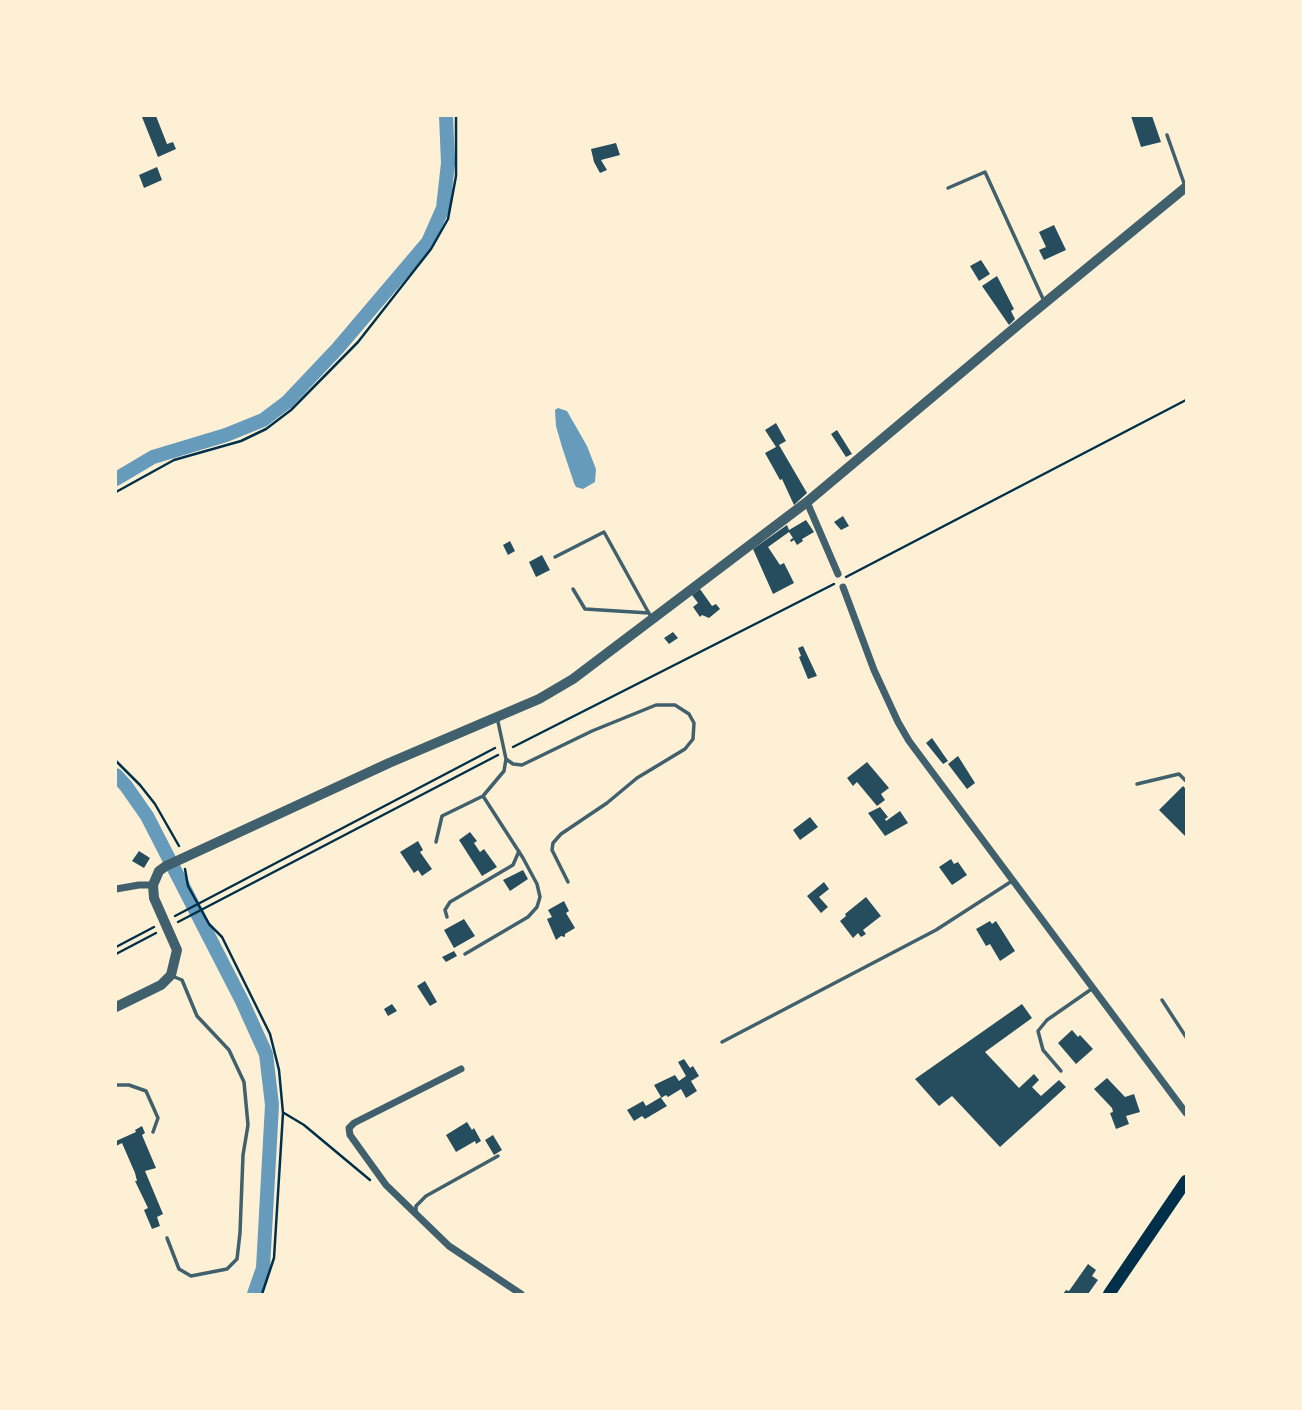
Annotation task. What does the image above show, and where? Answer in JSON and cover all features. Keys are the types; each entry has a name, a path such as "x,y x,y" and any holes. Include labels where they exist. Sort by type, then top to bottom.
{"main road":[{"path":"1109,1294 1186,1181"}],"street":[{"path":"116,1007 161,985 171,975 177,950 173,937 161,918 155,898 153,885 159,871 182,858 539,699 573,679 650,615 807,502 1186,188"},
{"path":"807,502 838,574"},
{"path":"843,587 874,670 898,722 951,800 1186,1113"},
{"path":"116,889 153,885"},
{"path":"461,1069 355,1123 349,1128 350,1135 386,1185 449,1246 520,1294"}],"lane":[{"path":"1167,135 1186,188"},
{"path":"948,188 985,172 1045,303"},
{"path":"555,557 604,532 650,615"},
{"path":"573,589 585,609 650,615"},
{"path":"506,759 513,764 522,765 592,731 656,705 675,705 689,714 694,723 693,739 685,750 637,778 607,803 561,834 552,850 568,882"},
{"path":"436,842 442,816 483,796 503,771 506,759 497,716"},
{"path":"1137,784 1179,774 1186,781"},
{"path":"465,954 528,917 537,907 540,897 537,884 519,851 483,796"},
{"path":"447,918 445,910 450,902 513,865 519,851"},
{"path":"722,1042 936,930 1012,881"},
{"path":"167,1238 179,1269 191,1276 227,1269 237,1259 243,1155 248,1125 244,1082 229,1051 197,1016 182,980 171,975"},
{"path":"1061,1071 1043,1050 1038,1031 1047,1020 1093,988"},
{"path":"1162,1000 1186,1037"},
{"path":"116,1085 129,1085 146,1091 158,1118 153,1132"},
{"path":"415,1214 416,1206 426,1196 498,1156"}],"path":[{"path":"116,492 174,460 241,441 266,429 292,410 358,342 431,249 449,219 456,176 456,116"},
{"path":"175,923 1186,400"},
{"path":"173,917 504,744"},
{"path":"116,761 155,804 182,858 188,886 209,924 222,937 270,1034 279,1070 283,1113 274,1258 262,1294"},
{"path":"116,947 161,918"},
{"path":"116,954 163,930"},
{"path":"283,1113 304,1125 360,1174 373,1182 386,1185"}],"water":[{"path":"558,408 567,411 587,446 596,469 595,482 583,489 576,487 574,483 562,447 556,426 555,410"}],"building":[{"path":"156,116 167,144 173,142 176,149 158,157 142,117"},
{"path":"1131,116 1152,116 1161,142 1141,147"},
{"path":"616,143 620,155 601,160 607,170 600,173 591,149"},
{"path":"157,167 162,180 144,188 139,175"},
{"path":"1054,225 1066,250 1044,260 1039,250 1046,247 1039,232"},
{"path":"981,260 990,274 979,281 970,266"},
{"path":"997,276 1014,309 1011,311 1015,319 1009,325 982,286"},
{"path":"776,423 786,441 779,445 807,493 794,505 782,479 780,480 765,453 776,447 765,430"},
{"path":"837,430 852,454 846,457 831,434"},
{"path":"843,516 849,526 841,530 834,522"},
{"path":"806,520 814,532 802,539 803,541 797,545 794,540 791,542 793,538 789,532 768,547 780,565 784,563 794,583 773,594 753,549 787,525 789,530"},
{"path":"510,541 515,551 508,555 503,545"},
{"path":"542,555 550,570 536,577 529,562"},
{"path":"700,589 712,606 716,604 720,609 709,618 702,615 700,617 693,607 698,603 692,595"},
{"path":"673,632 678,638 669,644 664,638"},
{"path":"803,646 817,676 808,679 799,657 798,648"},
{"path":"932,738 948,761 943,764 926,743"},
{"path":"958,756 975,783 967,789 948,764"},
{"path":"867,762 889,788 881,794 885,800 877,806 857,782 853,786 847,778"},
{"path":"1183,786 1186,789 1186,837 1159,810"},
{"path":"880,807 888,817 886,821 900,811 908,823 885,836 868,813"},
{"path":"810,817 818,827 800,840 793,830"},
{"path":"470,832 477,841 474,843 480,852 484,849 497,867 482,876 459,840"},
{"path":"418,841 423,850 420,852 432,869 422,876 418,870 414,873 400,852"},
{"path":"139,851 150,858 144,868 132,861"},
{"path":"951,859 954,864 958,862 967,875 952,885 939,867"},
{"path":"523,870 528,879 510,891 503,880"},
{"path":"824,882 829,889 819,897 828,907 821,913 807,896"},
{"path":"866,897 881,916 863,930 866,934 861,937 858,933 853,938 840,921"},
{"path":"564,901 569,911 566,913 575,928 565,934 565,937 561,936 556,940 547,919 552,917 548,910"},
{"path":"464,919 475,936 454,948 444,930"},
{"path":"990,921 992,924 996,921 1015,951 1000,961 990,944 986,946 976,929"},
{"path":"454,951 457,956 446,962 442,957"},
{"path":"425,981 437,1002 430,1006 417,986"},
{"path":"392,1004 397,1011 388,1016 384,1009"},
{"path":"1022,1004 1032,1018 985,1052 1019,1088 1034,1074 1039,1080 1032,1087 1041,1096 1059,1080 1066,1087 1000,1147 952,1096 939,1106 915,1079"},
{"path":"1072,1030 1093,1049 1076,1064 1058,1043"},
{"path":"684,1059 690,1068 693,1066 699,1076 691,1081 697,1091 686,1098 681,1089 668,1097 666,1095 661,1098 667,1106 645,1119 642,1116 634,1121 627,1110 643,1101 646,1106 661,1097 654,1085 675,1075 679,1081 686,1076 678,1062"},
{"path":"1107,1078 1125,1097 1134,1094 1140,1112 1126,1116 1129,1124 1116,1129 1110,1113 1113,1112 1112,1108 1094,1089"},
{"path":"467,1122 481,1141 476,1144 475,1141 456,1152 446,1135"},
{"path":"142,1126 145,1133 142,1135 156,1168 145,1171 163,1214 157,1217 160,1226 152,1229 144,1210 148,1208 122,1143 116,1146 116,1141 136,1132 135,1130"},
{"path":"493,1135 502,1150 494,1155 485,1140"},
{"path":"1088,1264 1096,1270 1092,1276 1098,1280 1088,1294 1063,1294 1066,1290 1069,1291"}],"waterway":[{"path":"116,479 153,457 226,435 263,420 287,402 338,348 428,242 443,208 448,163 446,116"},
{"path":"116,775 147,816 242,1001 266,1054 272,1105 263,1268 254,1294"}]}
